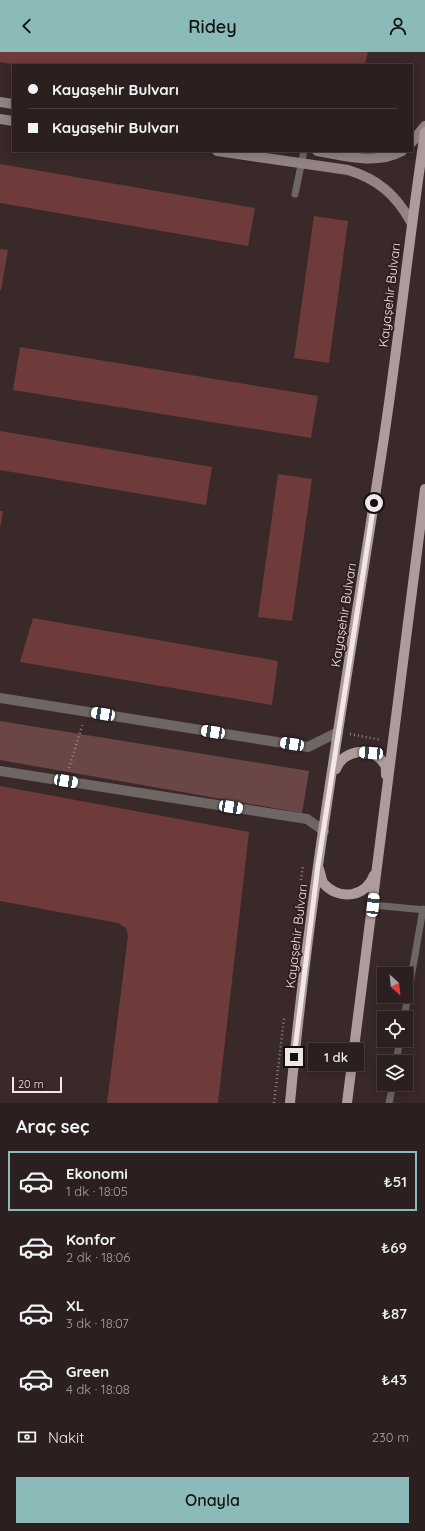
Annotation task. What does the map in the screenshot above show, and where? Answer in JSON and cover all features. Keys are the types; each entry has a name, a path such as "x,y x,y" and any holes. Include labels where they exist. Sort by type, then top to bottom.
{"main road":[{"name":"Kayaşehir Bulvarı","path":"290,1103 296,1041 318,865 384,441 411,222 425,132"},
{"path":"347,1103 425,489"},
{"path":"332,778 338,761 354,751 371,753 384,765 387,782"},
{"path":"318,865 323,883 338,894 356,894 371,883 377,866"}],"street":[{"path":"0,102 12,104"},
{"path":"0,119 12,121"},
{"path":"413,141 425,126"},
{"path":"224,152 348,170 363,175 380,184 396,200 411,222"},
{"path":"324,152 372,159 385,158 400,152"},
{"path":"0,698 308,747 338,732"},
{"path":"0,771 307,819 324,831"}],"lane":[{"path":"295,194 304,152"},
{"path":"373,905 424,909 405,1011"},
{"path":"389,1103 392,1091"}],"path":[{"path":"66,781 87,712"},
{"path":"338,732 393,742"}],"shaded area":[{"path":"0,721 309,771 302,813 0,760"}],"building":[{"path":"0,52 368,52 365,64 13,64 0,62"},
{"path":"0,164 255,208 248,246 0,203"},
{"path":"314,216 348,221 329,363 294,358"},
{"path":"0,249 8,250 1,290 0,290"},
{"path":"20,347 318,396 311,438 13,390"},
{"path":"0,431 212,467 206,505 0,470"},
{"path":"278,474 312,479 292,621 258,617"},
{"path":"0,511 3,511 1,525 0,525"},
{"path":"33,618 278,661 272,705 20,662"},
{"path":"0,786 249,832 218,1103 107,1103 128,936 126,928 118,923 0,901"}],"route":[{"path":"294,1057 318,865 374,503"}]}
